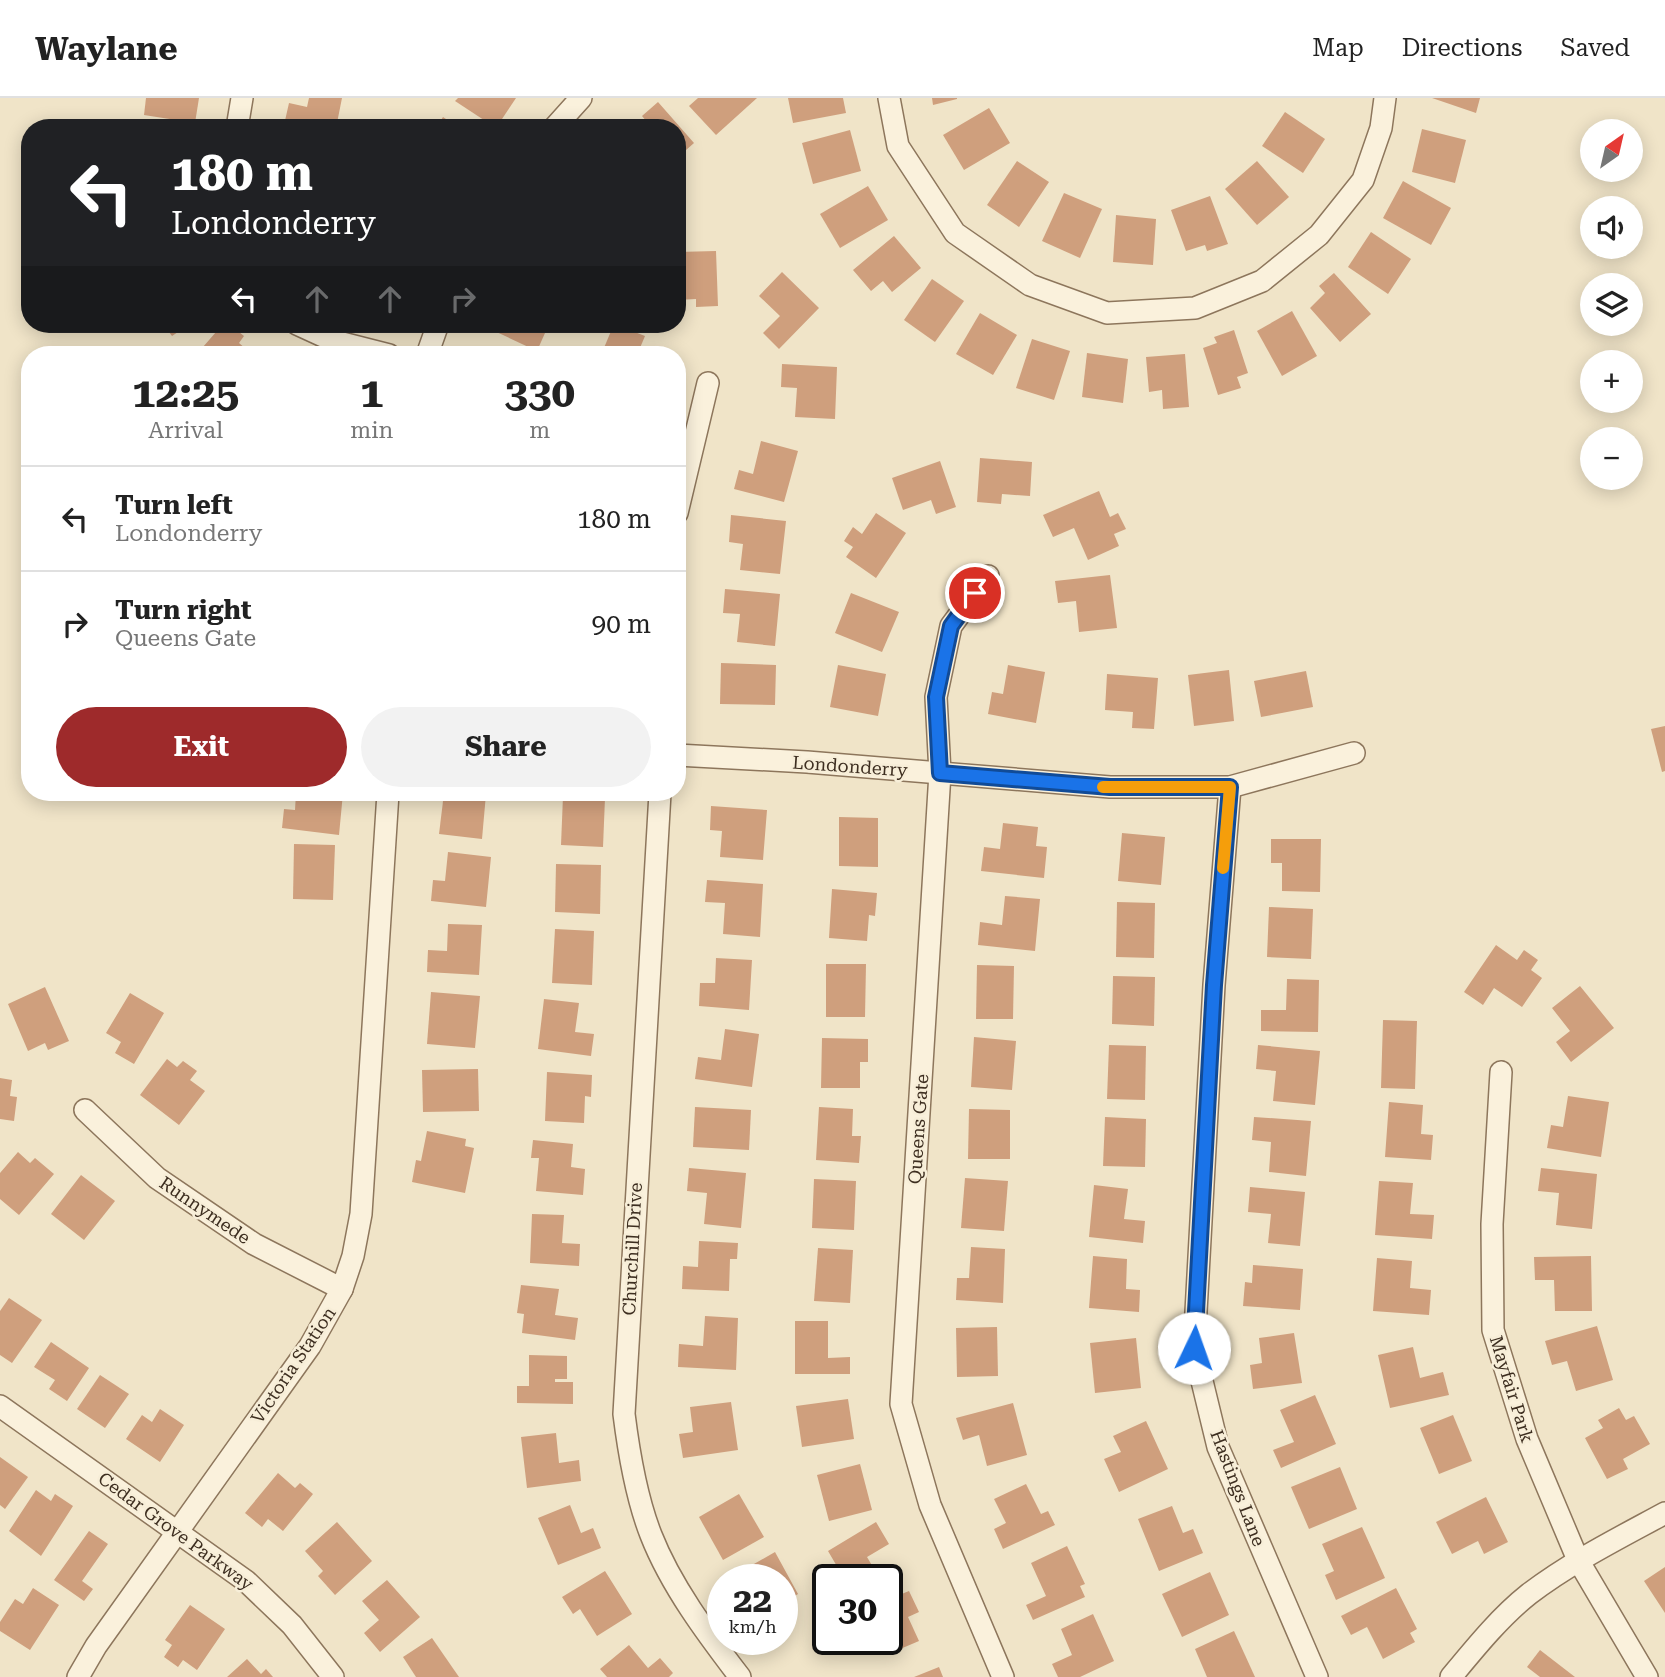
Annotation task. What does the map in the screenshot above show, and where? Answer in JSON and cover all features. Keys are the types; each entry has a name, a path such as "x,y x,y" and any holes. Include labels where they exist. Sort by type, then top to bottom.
{"street":[{"path":"238,119 242,98"},
{"path":"562,119 581,98"},
{"path":"889,98 898,146 955,233 1031,285 1107,313 1195,308 1262,281 1319,235 1363,180 1381,128 1385,98"},
{"path":"317,333 354,346"},
{"path":"686,475 708,383"},
{"name":"Queens Gate","path":"988,576 951,626 936,697 940,773 901,1404 930,1505 1003,1677"},
{"name":"Londonderry","path":"686,756 1110,787 1230,787 1354,753"},
{"name":"Hastings Lane","path":"1230,787 1214,985 1194,1348 1219,1447 1317,1677"},
{"name":"Victoria Station","path":"78,1677 96,1646 310,1346 342,1289 353,1256 361,1214 387,801"},
{"name":"Churchill Drive","path":"660,801 624,1413 629,1451 652,1537 673,1579 740,1677"},
{"name":"Mayfair Park","path":"1501,1072 1492,1224 1493,1329 1527,1439 1578,1560 1647,1677"},
{"name":"Runnymede","path":"85,1110 157,1178 254,1244 342,1289"},
{"name":"Cedar Grove Parkway","path":"0,1406 179,1532 270,1603 333,1677"},
{"path":"1451,1677 1528,1594 1578,1560 1665,1513"}],"building":[{"path":"146,98 199,98 196,119 144,115"},
{"path":"309,98 342,98 338,119 285,119 289,103 307,107"},
{"path":"458,98 516,98 502,119 482,119 455,101"},
{"path":"698,98 757,98 716,135 689,106"},
{"path":"788,98 843,98 846,113 793,123"},
{"path":"932,98 957,98 957,99 933,105"},
{"path":"1432,98 1480,98 1476,113"},
{"path":"658,102 673,119 644,119 642,116"},
{"path":"989,108 1010,143 964,170 943,135"},
{"path":"1285,112 1325,139 1303,173 1262,146"},
{"path":"1422,129 1466,140 1455,183 1412,172"},
{"path":"850,130 861,171 813,184 802,143"},
{"path":"686,134 694,143 686,150"},
{"path":"1017,161 1049,182 1019,227 987,205"},
{"path":"1257,161 1289,197 1257,225 1225,189"},
{"path":"1403,181 1451,208 1431,245 1383,218"},
{"path":"868,186 888,220 840,248 820,214"},
{"path":"1064,193 1102,209 1080,258 1042,241"},
{"path":"1210,196 1228,244 1207,251 1205,245 1186,251 1171,210"},
{"path":"1116,215 1156,219 1153,265 1113,262"},
{"path":"1371,232 1411,259 1388,294 1348,267"},
{"path":"894,236 921,268 892,292 883,281 871,291 853,270"},
{"path":"716,251 718,306 696,307 696,299 686,300 686,252"},
{"path":"782,272 819,308 779,349 763,333 780,316 759,296"},
{"path":"1334,273 1371,314 1340,342 1310,308 1325,293 1319,286"},
{"path":"932,279 964,301 935,342 904,320"},
{"path":"1292,311 1317,356 1282,376 1257,331"},
{"path":"980,313 1017,335 993,375 956,354"},
{"path":"1234,330 1248,373 1237,377 1241,388 1218,395 1203,348 1217,343 1214,337"},
{"path":"215,333 240,333 244,336 239,343 242,346 204,346"},
{"path":"499,333 545,333 539,346 526,346"},
{"path":"610,333 637,333 645,336 641,346 605,346"},
{"path":"1032,339 1070,351 1054,400 1016,388"},
{"path":"1087,353 1128,359 1123,403 1082,397"},
{"path":"1185,354 1189,407 1163,409 1162,390 1149,392 1146,357"},
{"path":"782,364 837,367 835,419 795,417 797,388 781,387"},
{"path":"761,441 798,451 784,502 734,489 739,470 753,474"},
{"path":"980,458 1032,462 1030,496 1002,494 1001,504 977,502"},
{"path":"940,461 956,507 936,514 931,500 903,510 892,478"},
{"path":"1099,491 1110,517 1118,513 1126,529 1114,534 1119,546 1088,560 1074,528 1053,537 1043,515"},
{"path":"876,513 906,533 876,578 846,557 853,547 844,541 853,527 862,534"},
{"path":"731,515 786,521 780,574 740,570 743,544 729,542"},
{"path":"1110,575 1117,628 1079,632 1076,601 1058,603 1055,581"},
{"path":"725,589 780,594 775,646 737,642 740,614 723,613"},
{"path":"851,593 899,612 882,652 835,633"},
{"path":"721,663 776,665 775,705 720,704"},
{"path":"838,665 886,674 878,716 830,707"},
{"path":"1008,665 1045,672 1036,723 988,714 992,692 1003,694"},
{"path":"1229,670 1234,721 1194,726 1188,675"},
{"path":"1306,671 1313,707 1261,717 1254,681"},
{"path":"1107,674 1158,678 1154,729 1132,728 1133,712 1105,710"},
{"path":"1665,726 1665,771 1662,772 1651,729"},
{"path":"296,801 342,801 339,835 282,828 284,809 295,810"},
{"path":"443,801 485,801 482,839 439,834"},
{"path":"563,801 605,801 603,847 561,845"},
{"path":"711,806 767,810 763,860 720,857 722,831 710,830"},
{"path":"839,817 878,818 878,867 839,866"},
{"path":"1003,823 1038,827 1036,846 1047,847 1044,878 981,871 984,847 1000,849"},
{"path":"1122,833 1165,837 1161,885 1118,881"},
{"path":"1271,839 1321,839 1320,892 1282,891 1282,863 1271,863"},
{"path":"294,844 335,845 333,900 293,899"},
{"path":"448,852 491,857 486,907 431,901 433,880 445,881"},
{"path":"556,864 601,865 600,914 555,912"},
{"path":"707,880 763,884 760,937 723,934 725,903 705,902"},
{"path":"832,889 877,893 875,916 869,915 867,941 829,938"},
{"path":"1005,896 1040,899 1035,951 978,945 980,922 1002,925"},
{"path":"1117,902 1155,903 1154,958 1116,957"},
{"path":"1269,907 1313,909 1311,959 1267,957"},
{"path":"448,924 482,925 479,975 427,972 428,950 447,951"},
{"path":"555,929 594,931 592,985 552,983"},
{"path":"1496,945 1517,960 1524,950 1538,960 1531,970 1542,978 1522,1007 1494,988 1483,1005 1464,992"},
{"path":"716,958 752,960 749,1010 699,1006 700,983 715,983"},
{"path":"826,964 866,964 865,1017 826,1017"},
{"path":"977,965 1014,966 1013,1019 976,1019"},
{"path":"1113,976 1155,977 1154,1026 1112,1024"},
{"path":"1287,979 1319,980 1318,1032 1261,1031 1261,1010 1286,1010"},
{"path":"1580,986 1614,1028 1571,1062 1556,1042 1570,1031 1552,1008"},
{"path":"45,987 69,1041 48,1050 45,1043 28,1051 8,1004"},
{"path":"431,992 480,996 475,1048 427,1044"},
{"path":"130,993 164,1013 134,1064 115,1053 121,1042 106,1033"},
{"path":"544,999 579,1003 575,1032 594,1034 591,1056 538,1049"},
{"path":"1383,1020 1417,1021 1415,1089 1381,1088"},
{"path":"725,1029 759,1034 752,1087 695,1079 698,1057 721,1060"},
{"path":"974,1037 1016,1041 1012,1090 971,1087"},
{"path":"822,1038 868,1039 868,1062 860,1062 860,1088 821,1088"},
{"path":"1109,1045 1146,1046 1145,1100 1107,1099"},
{"path":"1258,1045 1320,1051 1315,1105 1273,1101 1276,1071 1256,1069"},
{"path":"167,1059 177,1067 183,1061 197,1071 190,1080 205,1091 179,1125 140,1095"},
{"path":"478,1069 479,1111 423,1112 422,1070"},
{"path":"547,1072 592,1075 591,1097 585,1096 584,1123 545,1121"},
{"path":"0,1078 12,1080 10,1096 17,1097 14,1121 0,1119"},
{"path":"1568,1096 1609,1102 1601,1157 1547,1148 1551,1125 1563,1127"},
{"path":"1389,1102 1423,1105 1421,1134 1433,1135 1431,1160 1385,1157"},
{"path":"695,1107 751,1110 749,1150 693,1147"},
{"path":"819,1107 853,1109 852,1136 861,1136 859,1163 816,1160"},
{"path":"969,1109 1010,1110 1010,1159 968,1159"},
{"path":"1105,1117 1146,1119 1145,1167 1103,1166"},
{"path":"1254,1117 1311,1121 1306,1176 1269,1172 1271,1142 1252,1140"},
{"path":"427,1131 466,1139 465,1146 474,1148 465,1193 412,1182 416,1160 421,1161"},
{"path":"533,1140 573,1144 571,1167 585,1169 583,1195 536,1191 539,1158 531,1158"},
{"path":"18,1152 30,1163 35,1158 54,1174 19,1215 0,1199 0,1173"},
{"path":"689,1168 746,1173 741,1228 704,1224 707,1193 687,1191"},
{"path":"1541,1168 1597,1174 1592,1229 1556,1225 1559,1193 1538,1191"},
{"path":"81,1175 115,1201 84,1240 51,1214"},
{"path":"965,1178 1008,1181 1004,1231 961,1228"},
{"path":"814,1179 856,1181 854,1230 812,1228"},
{"path":"1379,1181 1413,1183 1410,1214 1434,1215 1432,1239 1375,1235"},
{"path":"1094,1185 1128,1189 1124,1219 1145,1221 1143,1243 1089,1237"},
{"path":"1250,1187 1305,1192 1300,1246 1268,1243 1271,1214 1248,1212"},
{"path":"532,1214 564,1215 562,1243 580,1244 579,1266 530,1263"},
{"path":"699,1241 738,1243 737,1259 730,1259 729,1291 682,1289 683,1266 698,1267"},
{"path":"971,1247 1005,1249 1003,1303 956,1300 957,1278 969,1278"},
{"path":"818,1248 853,1250 850,1303 814,1301"},
{"path":"1093,1256 1127,1259 1126,1289 1140,1290 1139,1312 1089,1308"},
{"path":"1591,1256 1592,1311 1555,1311 1554,1280 1535,1280 1534,1257"},
{"path":"1377,1258 1412,1261 1410,1288 1431,1290 1429,1315 1373,1311"},
{"path":"1253,1265 1303,1269 1300,1310 1243,1306 1245,1282 1252,1283"},
{"path":"521,1285 559,1289 555,1315 578,1318 575,1340 522,1333 524,1314 517,1313"},
{"path":"9,1298 42,1320 12,1363 0,1355 0,1311"},
{"path":"705,1316 738,1318 736,1370 678,1367 679,1344 703,1346"},
{"path":"795,1321 828,1321 828,1358 850,1357 850,1374 795,1374"},
{"path":"1597,1326 1613,1380 1576,1391 1567,1361 1552,1365 1545,1341"},
{"path":"997,1327 998,1376 957,1377 956,1328"},
{"path":"1294,1333 1302,1383 1253,1389 1250,1365 1262,1363 1259,1338"},
{"path":"1136,1338 1141,1388 1095,1393 1090,1343"},
{"path":"51,1342 89,1368 67,1401 49,1389 55,1380 34,1367"},
{"path":"1413,1347 1420,1378 1443,1372 1449,1395 1390,1408 1378,1355"},
{"path":"529,1355 567,1356 567,1379 555,1379 555,1382 573,1382 573,1404 517,1403 517,1386 529,1386"},
{"path":"100,1375 129,1394 105,1428 77,1409"},
{"path":"1315,1395 1336,1444 1281,1468 1273,1450 1294,1442 1280,1410"},
{"path":"848,1399 854,1439 802,1447 796,1406"},
{"path":"731,1402 738,1450 683,1458 679,1434 693,1432 690,1407"},
{"path":"1013,1403 1027,1455 987,1466 979,1435 963,1440 956,1418"},
{"path":"1619,1408 1626,1420 1634,1416 1650,1444 1623,1459 1628,1469 1607,1479 1585,1438 1603,1428 1598,1420"},
{"path":"160,1409 184,1425 160,1462 126,1439 142,1415 152,1422"},
{"path":"1453,1415 1472,1461 1439,1474 1420,1428"},
{"path":"1146,1421 1168,1469 1119,1492 1104,1459 1121,1452 1113,1436"},
{"path":"556,1433 559,1463 579,1460 581,1481 527,1488 521,1437"},
{"path":"0,1457 28,1477 5,1509 0,1505"},
{"path":"860,1464 872,1510 829,1521 817,1475"},
{"path":"1340,1467 1357,1509 1309,1529 1291,1487"},
{"path":"278,1473 295,1488 300,1483 313,1494 283,1531 268,1519 262,1527 245,1513"},
{"path":"1026,1484 1041,1514 1048,1511 1055,1525 1003,1549 994,1529 1006,1523 994,1499"},
{"path":"36,1490 51,1501 55,1494 73,1506 41,1556 9,1531"},
{"path":"739,1494 764,1537 723,1560 699,1517"},
{"path":"1486,1497 1508,1542 1484,1554 1478,1541 1452,1554 1436,1522"},
{"path":"570,1505 581,1533 593,1528 601,1548 558,1565 538,1518"},
{"path":"1172,1506 1183,1533 1193,1529 1203,1553 1159,1571 1138,1519"},
{"path":"337,1522 372,1561 335,1595 318,1576 323,1571 305,1551"},
{"path":"876,1522 889,1544 867,1557 871,1564 836,1564 828,1551"},
{"path":"1362,1527 1385,1578 1336,1600 1325,1575 1334,1571 1322,1544"},
{"path":"89,1531 108,1544 82,1581 93,1589 84,1601 54,1580"},
{"path":"1067,1546 1085,1584 1080,1586 1085,1597 1033,1620 1026,1605 1046,1596 1031,1563"},
{"path":"775,1552 782,1564 754,1564"},
{"path":"1665,1567 1665,1613 1644,1581"},
{"path":"605,1571 632,1614 597,1636 580,1609 573,1614 562,1597"},
{"path":"1210,1572 1229,1615 1182,1637 1162,1594"},
{"path":"387,1580 420,1617 380,1652 364,1633 379,1620 362,1601"},
{"path":"33,1588 59,1605 30,1650 0,1631 0,1622 15,1599 23,1604"},
{"path":"1396,1588 1417,1629 1410,1633 1415,1642 1383,1659 1367,1627 1351,1635 1341,1616"},
{"path":"909,1591 919,1612 908,1617 919,1641 903,1648 903,1593"},
{"path":"190,1605 225,1629 197,1670 183,1660 178,1667 164,1657 172,1645 165,1640"},
{"path":"1093,1614 1114,1661 1080,1677 1058,1677 1052,1664 1072,1655 1061,1629"},
{"path":"1234,1631 1255,1677 1207,1677 1195,1649"},
{"path":"432,1638 459,1677 416,1677 403,1657"},
{"path":"629,1645 648,1668 660,1658 673,1673 669,1677 607,1677 600,1669"},
{"path":"1540,1650 1575,1677 1540,1677 1527,1667"},
{"path":"247,1659 261,1674 266,1669 273,1677 227,1677"},
{"path":"939,1667 943,1677 914,1677"}],"slow traffic":[{"path":"1103,787 1230,787 1223,868"}],"route":[{"path":"975,593 951,626 936,697 940,773 1110,787 1230,787 1214,985 1194,1348"}]}
